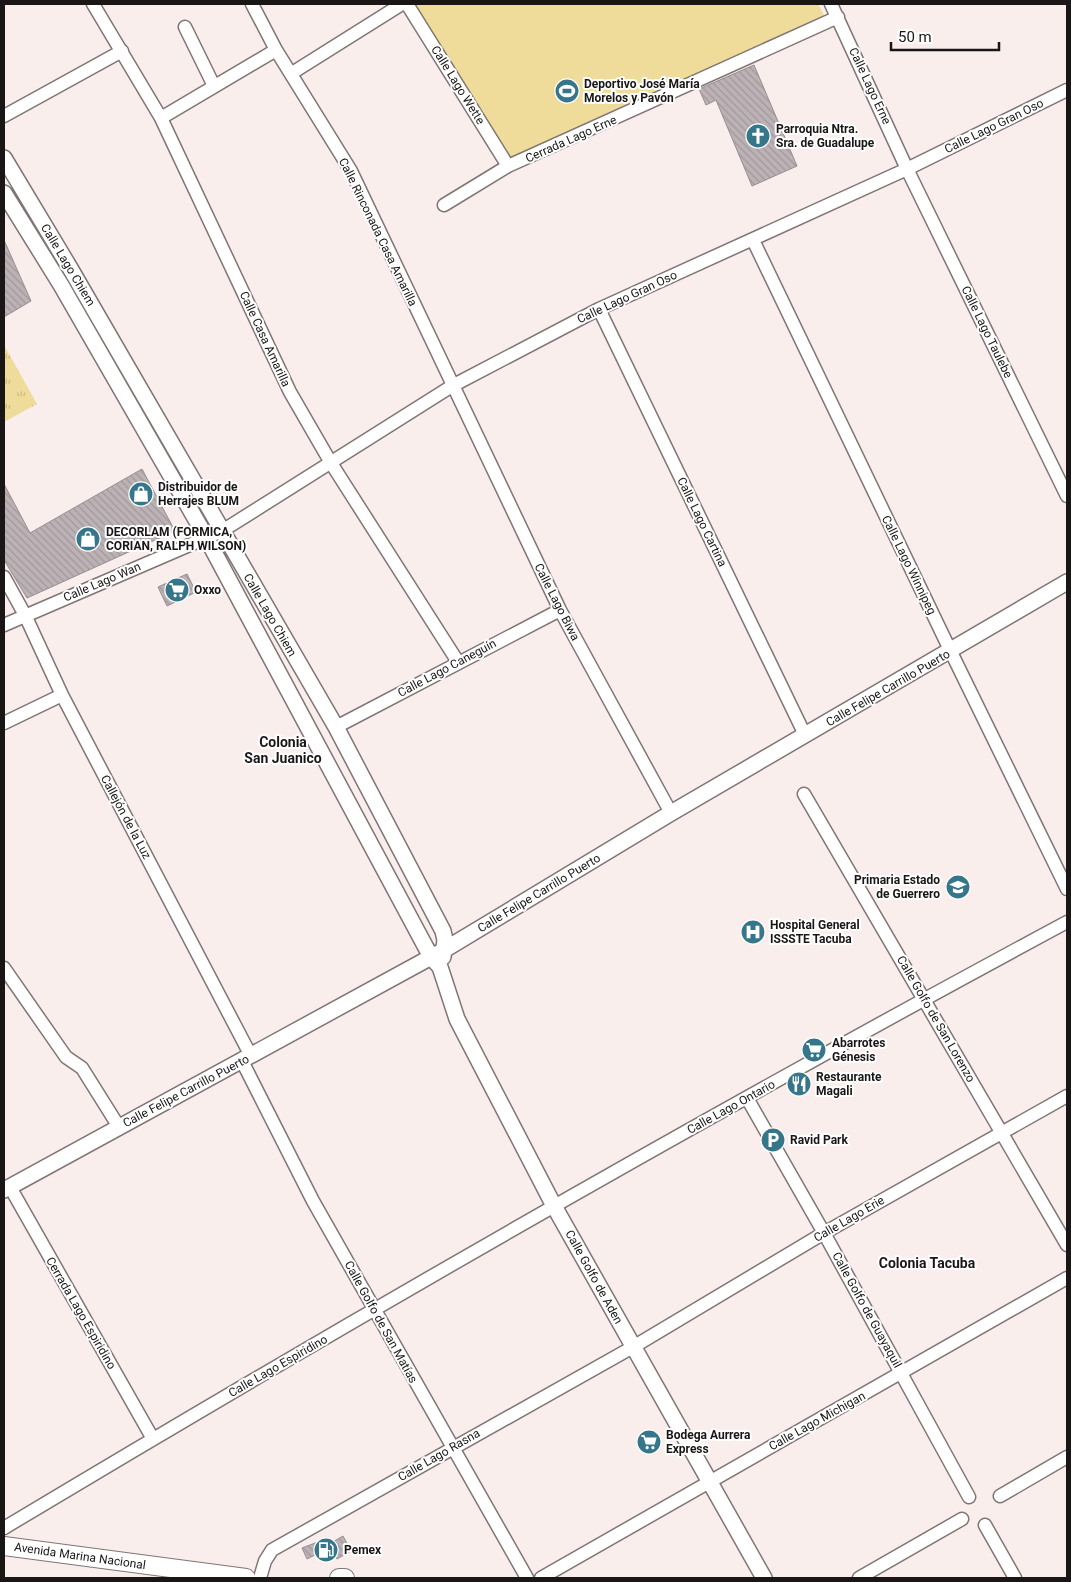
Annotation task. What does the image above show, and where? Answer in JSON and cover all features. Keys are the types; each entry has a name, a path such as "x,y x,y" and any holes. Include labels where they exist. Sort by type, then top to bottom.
{"main road":[{"name":"Avenida Marina Nacional","path":"4,1546 246,1578"},
{"path":"339,1578 345,1578"}],"street":[{"name":"Calle Casa Amarilla","path":"93,4 161,118 290,392 331,463 458,662"},
{"name":"Calle Rinconada Casa Amarilla","path":"252,4 276,50 350,171 452,386"},
{"path":"292,74 402,4"},
{"name":"Calle Lago Wette","path":"407,4 508,166"},
{"name":"Calle Lago Erne","path":"831,4 907,168"},
{"name":"Cerrada Lago Erne","path":"444,205 508,166 838,17"},
{"path":"185,27 214,86"},
{"path":"161,118 276,50"},
{"path":"4,116 122,51"},
{"name":"Calle Lago Gran Oso","path":"206,537 222,532 452,386 599,309 754,240 1067,90"},
{"name":"Calle Lago Chiem","path":"4,158 70,268 336,727 426,894 443,931 439,958"},
{"name":"Calle Lago Taulebe","path":"907,168 1067,496"},
{"name":"Calle Lago Chiem","path":"4,193 61,285 206,537 439,958"},
{"name":"Calle Lago Winnipeg","path":"754,240 951,652 1067,889"},
{"name":"Calle Lago Cartina","path":"599,309 805,735"},
{"name":"Calle Lago Biwa","path":"452,386 560,610 671,813"},
{"name":"Calle Lago Wan","path":"4,625 206,537"},
{"name":"Callejón de la Luz","path":"4,577 25,615 62,695 247,1059"},
{"name":"Calle Felipe Carrillo Puerto","path":"7,1188 439,958 671,813 951,652 1067,582"},
{"name":"Calle Lago Caneguín","path":"336,727 560,610"},
{"path":"4,723 62,695"},
{"name":"Calle Golfo de San Lorenzo","path":"804,794 925,998 1067,1245"},
{"name":"Calle Lago Ontario","path":"554,1206 925,998 1067,922"},
{"name":"Calle Golfo de Aden","path":"439,958 457,1019 554,1206 764,1578"},
{"path":"4,968 66,1057 82,1068 119,1127"},
{"name":"Calle Golfo de San Matías","path":"247,1059 313,1201 527,1578"},
{"name":"Calle Lago Erie","path":"633,1347 824,1233 1067,1096"},
{"name":"Calle Golfo de Guayaquil","path":"747,1098 824,1233 969,1497"},
{"name":"Cerrada Lago Espiridino","path":"7,1188 153,1439"},
{"name":"Calle Lago Espiridino","path":"4,1528 153,1439 554,1206"},
{"name":"Calle Lago Michigan","path":"541,1578 709,1481 902,1374 1067,1278"},
{"name":"Calle Lago Rasna","path":"260,1578 265,1561 272,1550 452,1447 633,1347"},
{"path":"1000,1496 1067,1458"},
{"path":"858,1578 962,1519"},
{"path":"985,1525 1016,1578"}],"green space":[{"name":"Deportivo José María Morelos y Pavón","path":"410,4 818,4 826,19 511,163"},
{"path":"4,345 37,404 4,422"}],"building":[{"name":"Parroquia Ntra. Sra. de Guadalupe","path":"754,65 797,166 752,186 716,100 706,105 699,89"},
{"path":"4,240 31,301 4,317"},
{"name":"DECORLAM (FORMICA, CORIAN, RALPH WILSON)","path":"142,469 175,531 27,598 4,560 4,484 30,533"},
{"name":"Oxxo","path":"187,574 196,592 167,606 158,587"},
{"name":"Pemex","path":"343,1536 351,1551 337,1559 334,1554 320,1561 317,1554 307,1559 302,1548 328,1538 331,1543"}],"place":[{"name":"Deportivo José María Morelos y Pavón","path":"567,91"},
{"name":"Parroquia Ntra. Sra. de Guadalupe","path":"758,136"},
{"name":"Distribuidor de Herrajes BLUM","path":"141,494"},
{"name":"DECORLAM (FORMICA, CORIAN, RALPH WILSON)","path":"88,539"},
{"name":"Oxxo","path":"177,590"},
{"name":"Primaria Estado de Guerrero","path":"958,887"},
{"name":"Hospital General ISSSTE Tacuba","path":"753,932"},
{"name":"Abarrotes Génesis","path":"814,1050"},
{"name":"Restaurante Magali","path":"799,1084"},
{"name":"Ravid Park","path":"773,1140"},
{"name":"Bodega Aurrera Express","path":"649,1442"},
{"name":"Pemex","path":"326,1550"}],"district":[{"name":"Colonia San Juanico","path":"283,750"},
{"name":"Colonia Tacuba","path":"927,1263"}]}
